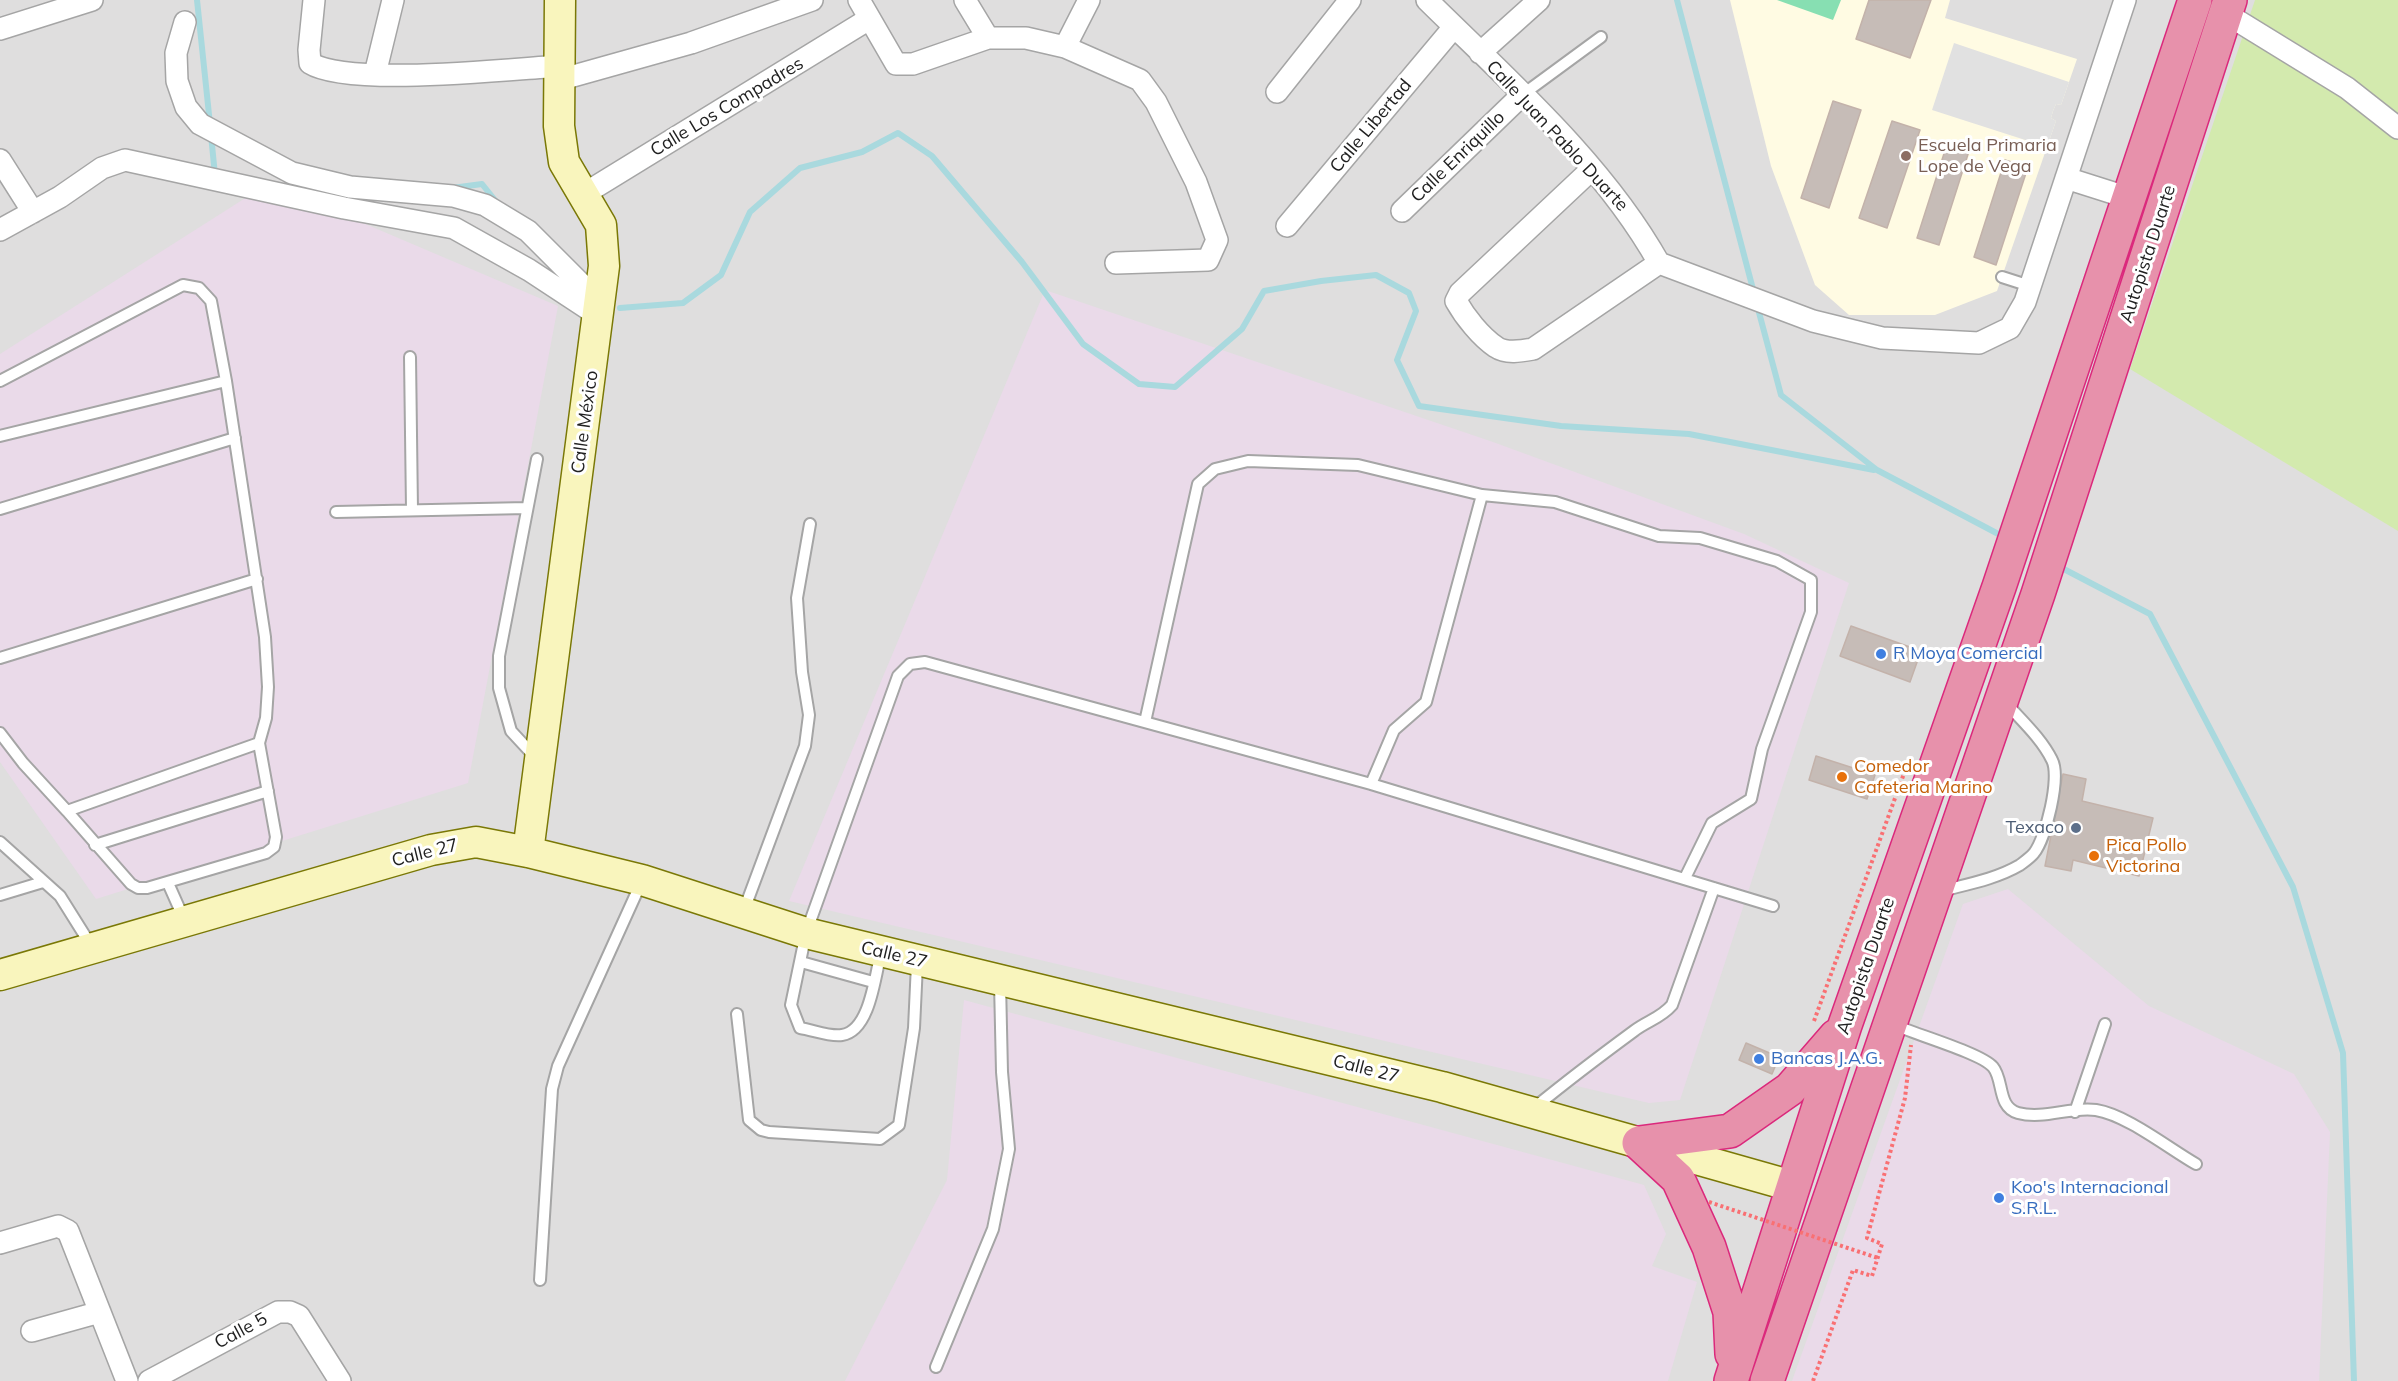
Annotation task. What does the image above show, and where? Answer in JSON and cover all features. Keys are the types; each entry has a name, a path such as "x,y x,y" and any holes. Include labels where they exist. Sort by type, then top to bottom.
{"highway":[{"name":"Autopista Duarte","path":"1732,1378 1792,1186 1830,1024 1998,587 2195,0"},
{"name":"Autopista Duarte","path":"2002,698 2038,594 2228,7"},
{"path":"1771,1377 1901,1028 1935,893 2002,698"},
{"path":"1639,1143 1730,1131 1790,1089 1830,1024"},
{"path":"1639,1143 1678,1179 1709,1247 1730,1312 1732,1378"}],"street":[{"path":"0,29 92,0"},
{"path":"314,0 309,50 310,63 320,69 375,74 560,73 691,43 812,0"},
{"path":"375,74 393,0"},
{"name":"Calle México","path":"528,852 604,266 601,225 564,162 559,126 560,0"},
{"path":"859,0 896,64 913,64 988,38 1026,38 1065,47 1140,80 1156,102 1196,182 1217,240 1208,260 1116,263"},
{"path":"965,0 988,38"},
{"path":"1065,47 1089,0"},
{"path":"1277,92 1350,0"},
{"name":"Calle Juan Pablo Duarte","path":"1427,0 1592,169 1639,226 1659,263"},
{"path":"1480,53 1539,0"},
{"path":"1592,169 1460,293 1456,301 1462,312 1497,349 1516,352 1533,349 1659,263 1813,321 1882,338 1979,343 2010,328 2030,286 2125,0"},
{"path":"2228,7 2347,88 2398,128"},
{"name":"Calle Los Compadres","path":"584,194 869,19"},
{"path":"185,22 176,53 177,81 186,107 200,124 292,173 350,188 453,196 485,205 528,231 600,306"},
{"name":"Calle Libertad","path":"1287,226 1454,27"},
{"name":"Calle Enriquillo","path":"1402,211 1522,95"},
{"path":"0,160 33,212"},
{"path":"0,230 85,182 102,168 125,160 344,208 454,228 537,275 600,306"},
{"path":"2066,178 2129,198"},
{"name":"Calle 27","path":"0,975 431,850 476,842 528,852 642,880 742,913 804,948 881,952 918,960 1442,1087 1792,1186"},
{"path":"0,1244 64,1227 68,1231 127,1381"},
{"path":"32,1331 100,1312"},
{"name":"Calle 5","path":"161,1378 278,1312 290,1312 299,1316 340,1381"}],"lane":[{"name":"Calle Enriquillo","path":"1522,95 1601,38"},
{"path":"2002,277 2030,286"},
{"path":"0,381 183,285 199,288 211,301 226,381 265,637 268,687 266,718 259,743 276,837 274,847 266,853 168,883 138,888 131,884 23,763 0,733"},
{"path":"410,357 412,510"},
{"path":"0,436 226,381"},
{"path":"0,509 235,438"},
{"path":"537,459 499,656 499,688 510,731 538,761"},
{"path":"1145,722 1198,484 1215,469 1248,461 1358,465 1482,495 1555,502 1659,536 1700,538 1777,561 1811,580 1811,612 1762,749 1751,799 1712,823 1685,879"},
{"path":"1371,784 1394,730 1426,702 1482,495"},
{"path":"336,512 527,508"},
{"path":"742,913 806,746 809,715 802,672 797,598 810,524"},
{"path":"0,658 256,579"},
{"path":"881,952 863,1022 853,1032 840,1036 800,1028 791,1005 804,948 898,676 910,664 925,662 1371,784 1773,906"},
{"path":"1935,893 1990,878 2021,864 2034,853 2044,831 2053,797 2054,762 2040,741 2002,698"},
{"path":"68,811 259,743"},
{"path":"96,844 268,791"},
{"path":"0,842 60,896 92,947"},
{"path":"540,1280 552,1089 558,1066 642,880"},
{"path":"0,895 43,882"},
{"path":"168,883 184,921"},
{"path":"1529,1112 1573,1076 1643,1024 1665,1013 1672,1005 1714,888"},
{"path":"804,948 873,982"},
{"path":"737,1014 749,1120 761,1130 769,1132 880,1139 899,1125 915,1028 918,960"},
{"path":"936,1367 993,1229 1009,1149 1002,1072 1000,980"},
{"path":"2075,1112 2105,1024"},
{"path":"1901,1028 1979,1056 1994,1067 2003,1099 2017,1113 2051,1115 2094,1110 2115,1116 2196,1164"}],"path":[{"path":"1830,1024 1909,760"},
{"path":"1813,1381 1853,1270 1872,1276 1882,1244 1867,1238 1905,1098 1901,1028"},
{"path":"1718,1165 1709,1202 1878,1258"}],"shaded area":[{"path":"0,0 2398,0 2398,1381 0,1381"},
{"name":"Escuela Primaria Lope de Vega","path":"1730,0 1950,0 1945,18 2077,59 2061,105 2056,104 2053,111 2051,118 2056,121 1997,291 1935,315 1849,315 1815,285 1771,166"},
{"path":"1954,43 2069,82 2061,105 2056,104 2053,111 2051,118 2056,121 2047,147 1932,110"},
{"path":"269,183 558,306 468,783 96,899 0,762 0,354"},
{"path":"1045,290 1493,442 1744,534 1849,583 1680,1100 1649,1103 789,901"},
{"path":"2008,889 2149,1006 2294,1074 2330,1132 2319,1381 1792,1381 1963,904"},
{"path":"964,1000 1644,1185 1666,1234 1652,1266 1697,1282 1668,1381 845,1381 947,1180"}],"green space":[{"path":"1777,0 1841,0 1833,20"},
{"path":"2255,0 2398,0 2398,531 2130,369"}],"building":[{"path":"1869,0 1931,0 1910,58 1856,39"},
{"path":"1833,101 1861,110 1829,208 1801,198"},
{"path":"1892,121 1920,130 1887,228 1859,218"},
{"path":"1948,141 1970,148 1939,245 1917,238"},
{"path":"2005,160 2028,167 1996,265 1974,257"},
{"name":"R Moya Comercial","path":"1851,626 1921,651 1910,682 1840,656"},
{"name":"Comedor Cafeteria Marino","path":"1816,756 1875,775 1867,799 1809,780"},
{"path":"2063,774 2086,779 2082,801 2153,818 2139,876 2073,860 2071,871 2045,866"},
{"name":"Bancas J.A.G.","path":"1746,1043 1779,1057 1772,1074 1739,1060"}],"waterway":[{"path":"197,0 210,124"},
{"path":"1677,0 1754,293"},
{"path":"620,308 683,303 721,275 750,212 800,168 862,152 898,133 932,156 1022,262 1083,344 1139,384 1175,387 1242,329 1264,291 1321,281 1376,275 1409,293 1416,311 1397,360 1419,406 1561,426 1689,434 1874,470"},
{"path":"211,135 215,175"},
{"path":"452,188 482,184 498,204"},
{"path":"1757,305 1781,395 1877,470 2004,537"},
{"path":"2058,566 2150,614 2293,887 2343,1053 2354,1381"}],"place":[{"name":"Escuela Primaria Lope de Vega","path":"1906,156"},
{"name":"R Moya Comercial","path":"1881,654"},
{"name":"Comedor Cafeteria Marino","path":"1842,777"},
{"name":"Texaco","path":"2076,828"},
{"name":"Pica Pollo Victorina","path":"2094,856"},
{"name":"Bancas J.A.G.","path":"1759,1059"},
{"name":"Koo's Internacional S.R.L.","path":"1999,1198"}]}
